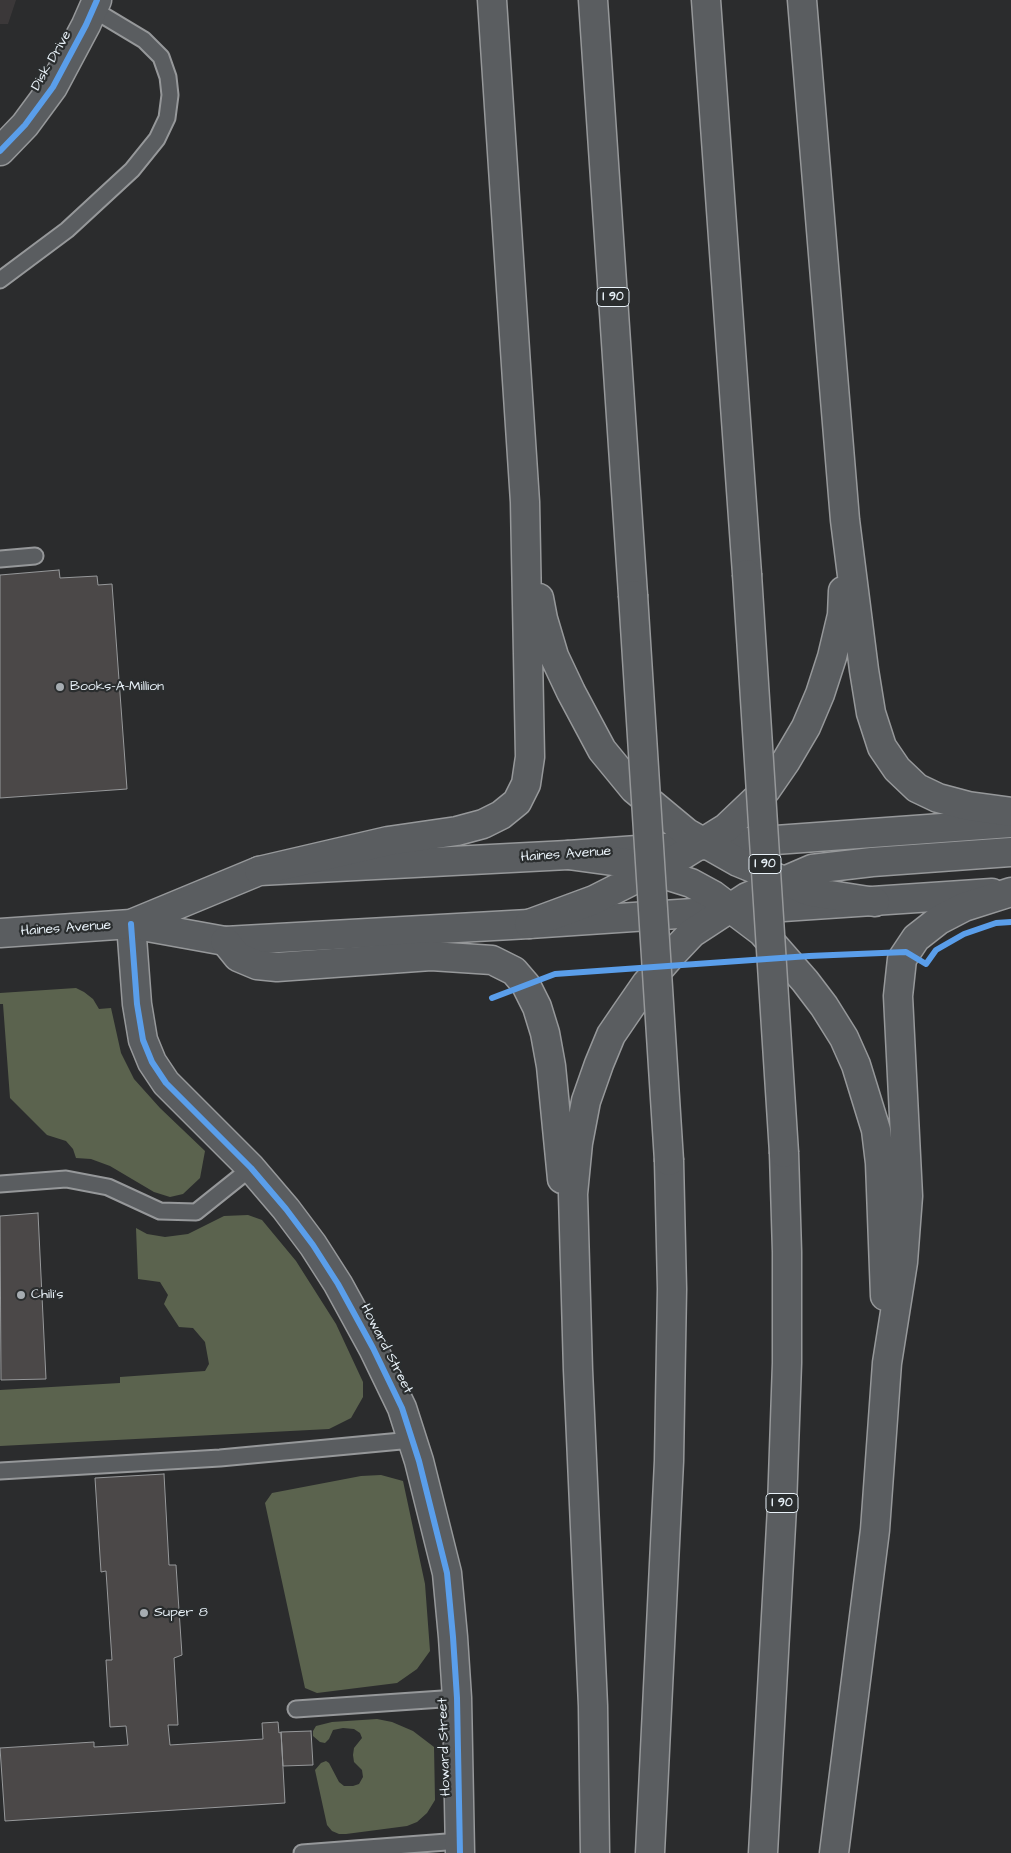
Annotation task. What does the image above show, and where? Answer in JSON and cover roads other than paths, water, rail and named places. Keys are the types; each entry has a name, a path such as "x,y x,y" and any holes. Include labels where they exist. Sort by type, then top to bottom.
{"main road":[{"path":"259,871 388,841 458,832 483,824 501,815 517,802 526,784 530,757 525,502 492,0"},
{"name":"I 90","path":"593,0 670,1161 672,1289 669,1461 650,1853"},
{"name":"I 90","path":"706,0 747,574 784,1153 786,1372 782,1507 763,1853"},
{"path":"802,0 844,520 871,713 882,747 897,769 917,788 938,798 968,806 1011,812"},
{"name":"Disk Drive","path":"0,151 25,125 54,87 95,5"},
{"path":"525,502 543,620 554,656 585,722 602,750 634,789 679,827 703,844 738,862 811,892 875,902"},
{"path":"529,924 594,900 703,844 726,828 766,790 806,727 832,657 842,615 844,520"},
{"name":"Haines Avenue","path":"131,924 259,871 568,855 1011,823"},
{"path":"595,1853 593,1706 578,1370 573,1194 578,1143 586,1101 611,1035 646,984 692,933 730,910 747,897 783,880 812,869 872,862 1011,852"},
{"path":"568,855 627,863 691,883 713,895 730,910 762,932 824,1006 847,1045 856,1065 876,1130 880,1163 887,1363"},
{"path":"834,1853 874,1530 887,1363 903,1262 908,1196 898,996 902,958 916,938 939,920 964,907 1011,892"},
{"name":"Haines Avenue","path":"0,933 131,924 225,941 529,924 1011,892"},
{"name":"Howard Street","path":"131,924 137,1004 143,1040 152,1062 166,1084 251,1168 286,1209 313,1245 338,1284 398,1399 434,1515 447,1573 457,1698 460,1847"},
{"path":"225,941 238,957 256,965 277,967 431,956 492,960 514,971 526,985 537,1007 551,1066 578,1370"}],"lane":[{"path":"0,280 68,230 132,170 157,139 167,118 170,96 168,77 160,57 144,40 95,5"},
{"path":"0,559 36,556"},
{"path":"0,1184 66,1179 108,1188 160,1211 196,1212 251,1168"},
{"path":"0,1471 220,1458 412,1440"},
{"path":"296,1709 457,1698"},
{"path":"302,1853 460,1847"}],"place":[{"name":"Books-A-Million","path":"60,687"},
{"name":"Chili's","path":"21,1295"},
{"name":"Super 8","path":"144,1613"}]}
